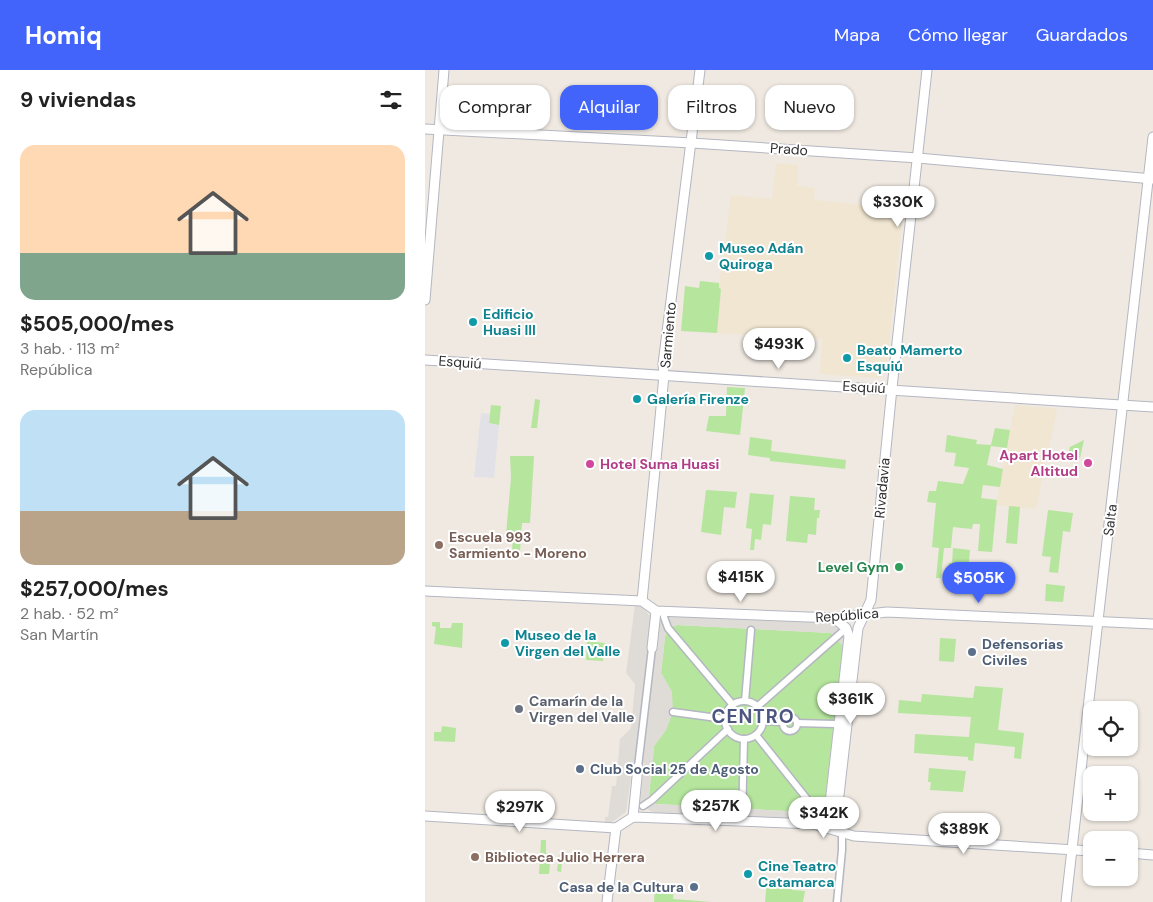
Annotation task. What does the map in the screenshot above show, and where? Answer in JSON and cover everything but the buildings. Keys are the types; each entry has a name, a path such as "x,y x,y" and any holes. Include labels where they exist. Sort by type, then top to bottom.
{"street":[{"path":"425,300 444,70"},
{"name":"Sarmiento","path":"642,601 664,375 663,364 700,70"},
{"name":"Rivadavia","path":"837,902 842,850 838,804 857,628 871,600 891,388 927,70"},
{"name":"Prado","path":"425,129 692,143 918,158 1151,178"},
{"name":"Salta","path":"1066,902 1151,178 1153,137"},
{"name":"Esquiú","path":"425,360 1153,406"},
{"path":"425,591 642,601 660,614 668,628 733,705"},
{"name":"República","path":"660,614 834,618 887,612 1153,624"},
{"path":"633,817 652,648 660,614"},
{"path":"425,816 616,828 633,817 742,821 824,820 829,812 848,642 846,628 834,618"},
{"path":"745,701 751,630"},
{"path":"758,706 842,632"},
{"path":"745,701 758,706 764,721 756,735 744,739 735,736 728,729 725,719 733,705 745,701"},
{"path":"673,712 725,719"},
{"path":"783,722 787,717 792,717 797,724"},
{"path":"764,721 783,722"},
{"path":"783,722 784,727 790,731 796,728 797,724"},
{"path":"797,724 834,724"},
{"path":"643,806 652,800 728,729"},
{"path":"756,735 815,809 814,821"},
{"path":"742,821 744,739"},
{"path":"814,821 842,833 855,836 1083,850"},
{"path":"607,902 616,828"},
{"path":"1138,854 1153,855"}],"shaded area":[{"path":"776,163 798,165 797,186 815,188 814,200 903,209 886,372 879,378 820,374 822,339 717,333 721,289 719,288 731,195 772,199"},
{"path":"1015,405 1057,409 1036,509 996,505"},
{"path":"481,413 490,414 489,423 499,425 494,478 474,477"},
{"path":"635,605 641,606 650,616 648,651 655,652 659,622 666,616 832,623 838,627 844,638 843,646 831,633 677,625 668,628 665,637 661,673 672,692 673,712 666,730 654,746 649,795 656,804 805,812 815,809 825,801 820,815 804,820 657,813 650,811 640,803 644,763 633,762 626,812 612,822 605,822 605,817 608,817 612,786 616,786 620,739 631,728 635,684 626,673"}],"green space":[{"path":"700,281 719,283 719,288 721,289 717,333 681,331 685,286 699,288"},
{"path":"727,387 745,388 740,435 706,431 709,416 726,416"},
{"path":"535,399 540,400 537,428 531,428"},
{"path":"491,405 501,406 499,425 489,423"},
{"path":"995,428 1010,430 1007,448 991,446 987,465 1003,469 1000,487 983,485 981,498 997,500 992,552 978,551 980,524 973,524 972,529 953,527 951,548 944,548 941,578 936,578 939,548 932,547 936,503 927,502 929,491 936,491 938,481 963,484 969,468 954,466 956,453 945,452 947,435 977,440 976,444 991,445"},
{"path":"750,437 772,440 771,451 846,460 845,469 770,461 770,458 748,455"},
{"path":"1084,440 1080,458 1068,455 1070,447"},
{"path":"510,456 534,456 530,523 522,523 520,552 512,551 513,535 506,534 511,478"},
{"path":"706,490 737,492 735,508 724,507 721,535 701,532"},
{"path":"750,493 774,495 771,525 763,524 761,540 755,539 754,550 750,550 752,529 746,528"},
{"path":"790,496 815,498 814,510 820,510 819,518 817,518 816,535 808,534 807,543 786,541"},
{"path":"1009,506 1020,507 1017,544 1006,543"},
{"path":"1048,510 1073,513 1070,532 1063,531 1058,573 1049,572 1051,557 1042,556"},
{"path":"953,548 970,550 968,572 948,571 949,563 952,563"},
{"path":"1046,584 1065,586 1063,602 1045,601"},
{"path":"432,622 440,622 440,628 451,628 452,623 463,623 462,648 434,644 436,627 432,626"},
{"path":"677,625 831,633 843,646 825,801 815,809 805,812 656,804 649,796 654,746 666,730 672,692 661,673 665,637 668,628"},
{"path":"940,638 956,639 954,662 939,661"},
{"path":"587,641 605,643 603,661 586,660"},
{"path":"975,686 1003,688 998,730 1024,733 1021,759 1014,758 1015,747 975,743 973,761 968,760 968,757 914,753 915,734 969,737 971,717 898,713 899,700 921,702 922,694 973,698"},
{"path":"442,726 456,728 455,742 434,741 434,732 441,732"},
{"path":"929,768 966,771 963,792 930,790 931,782 928,782"},
{"path":"541,840 546,840 546,853 551,853 549,874 539,874"},
{"path":"559,854 581,856 580,864 562,863 561,872 557,871"},
{"path":"767,881 792,885 792,890 805,891 803,902 765,902"},
{"path":"655,887 674,888 673,899 712,902 654,902"}],"place":[{"name":"Museo Adán Quiroga","path":"709,256"},
{"name":"Edificio Huasi III","path":"473,322"},
{"name":"Beato Mamerto Esquiú","path":"847,358"},
{"name":"Galería Firenze","path":"637,399"},
{"name":"Apart Hotel Altitud","path":"1088,463"},
{"name":"Hotel Suma Huasi","path":"590,464"},
{"name":"Escuela 993 Sarmiento - Moreno","path":"439,545"},
{"name":"Level Gym","path":"899,567"},
{"name":"Museo de la Virgen del Valle","path":"505,643"},
{"name":"Defensorias Civiles","path":"972,652"},
{"name":"Camarín de la Virgen del Valle","path":"519,709"},
{"name":"Club Social 25 de Agosto","path":"580,769"},
{"name":"Biblioteca Julio Herrera","path":"475,857"},
{"name":"Cine Teatro Catamarca","path":"748,874"},
{"name":"Casa de la Cultura","path":"694,887"}],"district":[{"name":"CENTRO","path":"753,716"}]}
